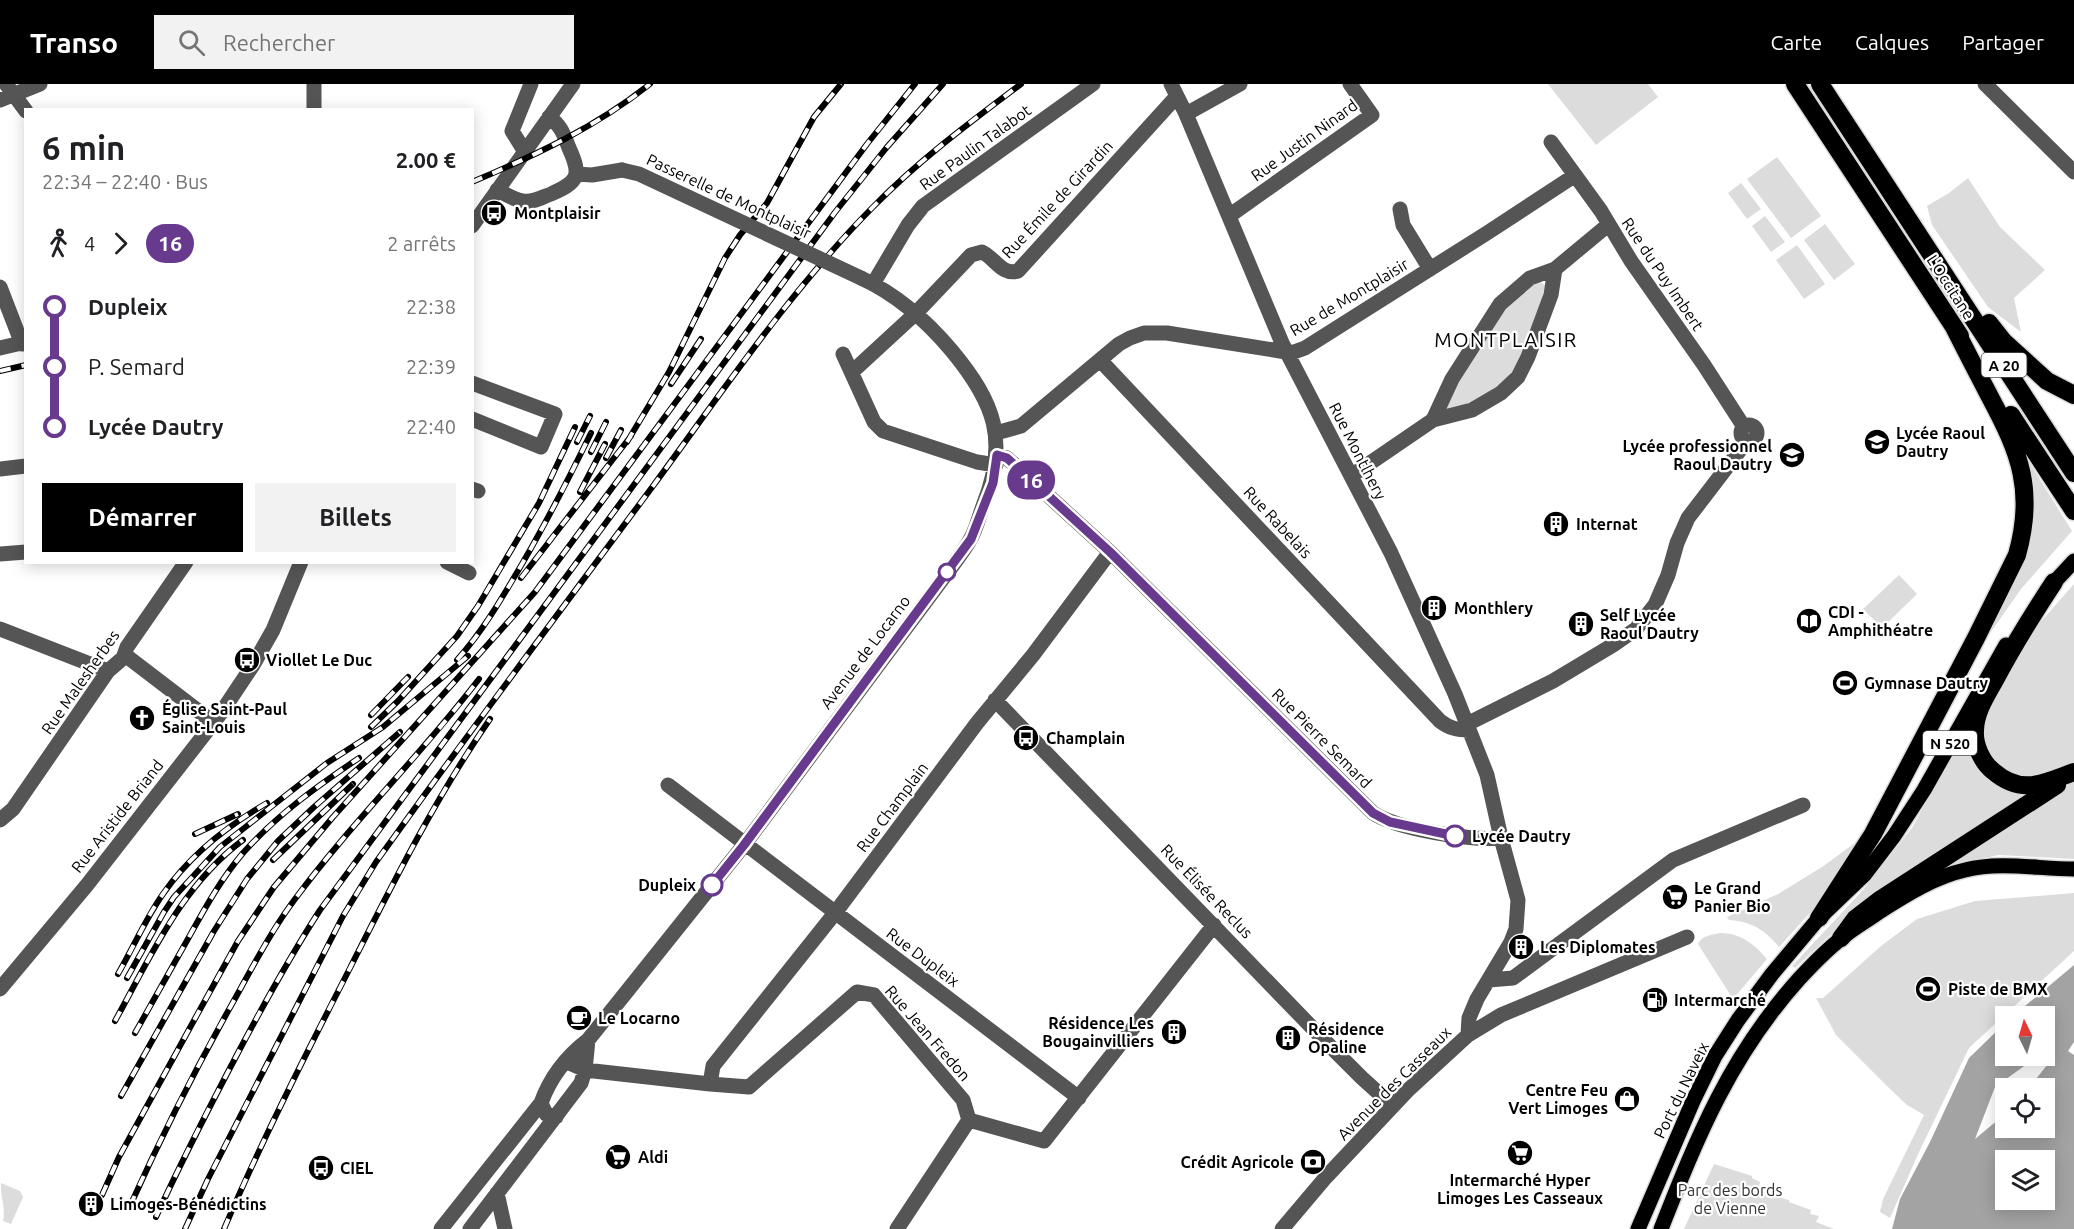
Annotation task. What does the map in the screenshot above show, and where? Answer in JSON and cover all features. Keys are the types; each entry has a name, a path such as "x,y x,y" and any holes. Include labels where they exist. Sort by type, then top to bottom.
{"highway":[{"name":"L'Occitane","path":"1795,84 2074,511"},
{"name":"L'Occitane","path":"1820,84 2074,473"},
{"path":"1934,257 2004,342 2046,381 2074,395"},
{"path":"1819,918 1873,834 1976,638 2017,555 2020,544 2025,496 2016,450 1954,327"},
{"path":"2054,582 2016,641 1983,702 1977,717 1976,742 1985,762 1995,773 2011,782 2037,786 2074,773"},
{"path":"1841,938 1855,919 1881,899 2074,773"}],"main road":[{"name":"N 520","path":"1819,918 1865,874 1894,836 1924,790 1995,661 2023,619 2074,561"},
{"path":"1661,1229 1704,1124 1731,1072 1758,1030 1787,993 1841,938 1922,886 1941,877 1985,866 2074,869"},
{"name":"Port du Naveix","path":"1638,1229 1693,1101 1715,1056 1772,974 1819,918"}],"street":[{"path":"7,92 40,84"},
{"path":"314,84 314,108"},
{"path":"525,152 512,131 531,84"},
{"path":"474,223 573,84"},
{"name":"Rue Paulin Talabot","path":"867,281 923,206 1093,84"},
{"path":"1186,114 1240,84"},
{"name":"Rue Justin Ninard","path":"1229,216 1372,115 1350,84"},
{"path":"1985,84 2074,172"},
{"name":"Rue Montlhery","path":"1174,90 1286,352 1390,554 1455,694 1492,790 1501,838"},
{"name":"Rue Émile de Girardin","path":"852,372 916,313 976,252 987,254 1004,270 1011,273 1018,271 1174,90"},
{"path":"7,92 24,109"},
{"path":"497,190 526,202 535,201 573,182 576,162 559,124 549,117"},
{"name":"Rue du Puy Imbert","path":"1468,727 1554,681 1636,629 1655,605 1688,518 1746,434 1600,211 1551,142"},
{"name":"Passerelle de Montplaisir","path":"576,174 592,175 622,170 639,174 867,281"},
{"name":"Rue de Montplaisir","path":"996,433 1021,426 1119,344 1144,333 1167,333 1286,352 1305,348 1574,176"},
{"name":"Rue de Montplaisir","path":"1400,209 1402,225 1430,269"},
{"path":"1433,420 1452,379 1500,304 1530,278 1555,269 1608,225"},
{"path":"1351,476 1433,420 1472,410 1501,393 1518,377 1528,357 1551,295 1555,269"},
{"name":"Avenue de Locarno","path":"441,1229 541,1103 548,1085 567,1062 570,1054 588,1040 744,845 971,539 993,483 996,460 996,433 988,406 967,369 936,332 897,297 867,281"},
{"path":"0,287 24,343 0,348"},
{"path":"843,354 874,422 883,431 966,458 996,460"},
{"name":"Rue Rabelais","path":"1100,360 1440,721 1447,727 1458,730 1468,727"},
{"path":"474,384 555,414 541,447 474,420"},
{"name":"Rue Pierre Semard","path":"996,460 1007,458 1110,552 1373,813 1390,822 1453,836 1501,838"},
{"path":"0,469 24,466"},
{"path":"0,554 24,552"},
{"name":"Rue Champlain","path":"710,1084 713,1066 835,913 1110,552"},
{"name":"Rue Malesherbes","path":"0,820 13,809 108,671 123,658 127,647 185,564"},
{"name":"Rue Aristide Briand","path":"0,989 87,885 214,723 253,665 273,630 301,564"},
{"path":"451,564 469,573"},
{"path":"0,629 108,671"},
{"path":"123,658 129,658 214,723"},
{"path":"1429,708 1445,705 1455,694"},
{"name":"Rue Élisée Reclus","path":"995,700 1355,1072 1393,1106"},
{"name":"Rue Dupleix","path":"668,786 1079,1098"},
{"path":"1489,980 1513,978 1673,860 1803,805"},
{"path":"1468,1035 1469,1018 1477,999 1511,942 1516,929 1518,900 1501,838"},
{"path":"903,1227 969,1120 1044,1141 1214,925"},
{"name":"Avenue des Casseaux","path":"1281,1229 1326,1177 1407,1091 1468,1035 1501,1015 1687,937"},
{"name":"Rue Jean Fredon","path":"710,1084 749,1087 857,992 874,995 963,1100 969,1120"},
{"path":"470,1229 581,1083 585,1070 588,1040"},
{"path":"567,1062 585,1070 710,1084"},
{"path":"541,1103 546,1114 556,1117"},
{"path":"497,1193 505,1229"}],"green space":[{"path":"1548,84 1648,84 1658,97 1596,145"},
{"path":"1777,157 1821,216 1791,238 1747,179"},
{"path":"1968,178 2000,227 2045,270 2014,298 2021,332 1988,307 1932,225 1927,206"},
{"path":"1741,183 1761,209 1747,219 1728,193"},
{"path":"1765,216 1785,242 1771,252 1752,226"},
{"path":"1825,224 1855,264 1834,280 1804,240"},
{"path":"1797,245 1825,284 1804,299 1776,260"},
{"path":"1538,281 1545,285 1538,314 1528,345 1514,373 1493,393 1449,411 1445,410 1455,387 1505,306"},
{"path":"2026,457 2072,531 2021,589 1979,649 2014,573"},
{"path":"1899,575 1917,594 1882,628 1863,609"},
{"path":"2074,584 2074,763 2054,776 2013,778 1985,754 1982,718 1987,705 2037,626"},
{"path":"1964,732 1974,759 1985,777 2003,789 2032,795 1845,921 1795,968 1792,966 1863,890 1912,828"},
{"path":"2074,782 2074,859 1999,855 1952,864 1951,860"},
{"path":"1859,840 1819,903 1779,947 1757,928 1744,922 1729,920 1727,917 1778,894 1822,867"},
{"path":"2074,893 2074,951 2014,1006 1995,1006 1995,1024 1969,1048 1890,1218 1880,1212 1883,1199 1924,1115 1907,1105 1836,1035 1816,998 1823,998 1881,946 1917,919 1975,901"},
{"path":"1720,933 1747,940 1767,959 1733,999 1698,944 1705,937"},
{"name":"Parc des bords de Vienne","path":"1714,1164 1752,1176 1760,1182 1759,1186 1781,1194 1781,1198 1789,1202 1811,1210 1810,1214 1819,1216 1816,1222 1834,1229 1684,1229"},
{"path":"1,1183 20,1191 23,1197 11,1224 3,1221"}],"shaded area":[{"path":"2074,965 2074,1042 2068,1051 2074,1055 2074,1229 1892,1229 1900,1199 1930,1142 1969,1058 1995,1033 1995,1066 2024,1066 2007,1078 1995,1078 1995,1087 1975,1139 1995,1122 1995,1138 2055,1138 2055,1078 2037,1078 2046,1066 2055,1066 2055,1006 2025,1006"}],"railway":[{"path":"474,181 587,127 650,84"},
{"path":"627,442 669,372 725,258 740,235 767,203 814,117 841,84"},
{"path":"102,1195 119,1157 238,941 274,887 333,817 535,592 867,144 915,84"},
{"path":"156,1217 240,1049 278,979 320,910 836,211 887,147 943,84"},
{"path":"185,1229 208,1179 343,916 376,862 449,761 758,343 813,274 872,208 907,174 1021,84"},
{"path":"671,384 701,339"},
{"path":"0,371 24,365"},
{"path":"577,442 590,416"},
{"path":"591,452 606,422"},
{"path":"371,727 457,636 478,606 539,503 575,427"},
{"path":"606,458 621,430"},
{"path":"457,660 484,626 515,577 591,433"},
{"path":"548,543 631,436"},
{"path":"580,492 605,444"},
{"path":"521,578 552,538"},
{"path":"127,978 174,897 220,847 327,763 383,727 468,656"},
{"path":"371,715 408,677"},
{"path":"130,1206 218,1029 278,924 317,871 479,679"},
{"path":"224,1229 285,1097 399,872 451,779 490,719"},
{"path":"121,1096 214,931 247,879 278,841 400,732"},
{"path":"135,1033 207,905 243,853 298,802 359,758"},
{"path":"273,860 353,784"},
{"path":"118,974 157,903 185,867 210,842 267,803"},
{"path":"195,834 238,814"},
{"path":"115,1021 155,947 185,900 221,858 243,840"}],"bus line":[{"name":"16","path":"712,885 971,539 993,483 997,455 1007,458 1110,552 1373,813 1390,822 1455,836"}],"place":[{"name":"Montplaisir","path":"494,213"},
{"name":"Lycée Raoul Dautry","path":"1877,442"},
{"name":"Lycée professionnel Raoul Dautry","path":"1792,455"},
{"name":"Internat","path":"1556,524"},
{"name":"Monthlery","path":"1434,608"},
{"name":"CDI - Amphithéatre","path":"1809,621"},
{"name":"Self Lycée Raoul Dautry","path":"1581,624"},
{"name":"Viollet Le Duc","path":"247,660"},
{"name":"Gymnase Dautry","path":"1845,683"},
{"name":"Église Saint-Paul Saint-Louis","path":"142,718"},
{"name":"Champlain","path":"1026,738"},
{"name":"Lycée Dautry","path":"1455,836"},
{"name":"Dupleix","path":"712,885"},
{"name":"Le Grand Panier Bio","path":"1675,897"},
{"name":"Les Diplomates","path":"1521,947"},
{"name":"Piste de BMX","path":"1928,989"},
{"name":"Intermarché","path":"1655,1000"},
{"name":"Le Locarno","path":"579,1018"},
{"name":"Résidence Les Bougainvilliers","path":"1174,1032"},
{"name":"Résidence Opaline","path":"1288,1038"},
{"name":"Centre Feu Vert Limoges","path":"1627,1099"},
{"name":"Intermarché Hyper Limoges Les Casseaux","path":"1520,1153"},
{"name":"Aldi","path":"618,1157"},
{"name":"Crédit Agricole","path":"1313,1162"},
{"name":"CIEL","path":"321,1168"},
{"name":"Limoges-Bénédictins","path":"91,1204"}],"district":[{"name":"MONTPLAISIR","path":"1506,339"}]}
